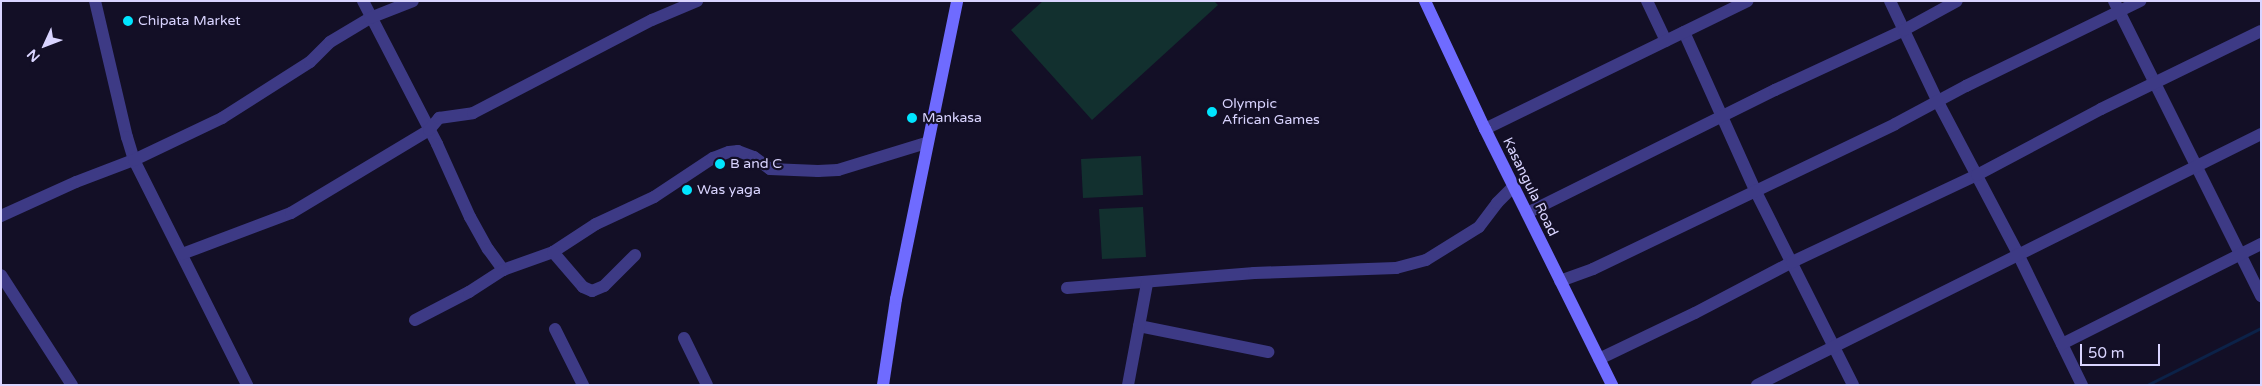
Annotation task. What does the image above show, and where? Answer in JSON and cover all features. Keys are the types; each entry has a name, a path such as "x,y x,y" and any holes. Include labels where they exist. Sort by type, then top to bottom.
{"main road":[{"path":"883,385 896,299 956,1"},
{"name":"Kasangula Road","path":"1426,1 1485,129 1612,385"}],"street":[{"path":"95,1 134,160 247,385"},
{"path":"363,1 370,18 429,130 470,217 488,249 503,270"},
{"path":"1,216 76,182 134,160 222,118 310,62 330,42 370,18 413,1"},
{"path":"182,254 291,213 429,130 439,118 473,113 652,20 697,1"},
{"path":"1647,1 1666,41"},
{"path":"1485,129 1747,1"},
{"path":"1890,1 1938,102 2018,254 2082,385"},
{"path":"1527,213 1722,116 1904,30 1957,1"},
{"path":"1560,281 1602,265 1938,102 2117,7 2140,1"},
{"path":"2117,7 2261,296"},
{"path":"1599,359 1695,313 1792,262 1977,175 2155,83 2261,31"},
{"path":"1684,32 1755,190 1853,385"},
{"path":"1757,385 1833,345 2261,134"},
{"path":"415,320 468,292 503,270 553,252 596,224 654,197 713,158 730,152 738,151 754,157 770,169 818,171 838,170 926,143"},
{"path":"1067,288 1254,273 1396,268 1426,260 1479,227 1497,203 1514,186"},
{"path":"2062,344 2261,244"},
{"path":"553,252 583,287 592,291 604,286 634,255"},
{"path":"1,276 72,385"},
{"path":"1128,385 1147,283"},
{"path":"1139,326 1268,352"},
{"path":"555,329 583,385"},
{"path":"684,338 707,385"}],"green space":[{"path":"1043,1 1214,1 1218,5 1092,120 1011,30"},
{"path":"1141,156 1143,195 1083,198 1081,159"},
{"path":"1143,207 1146,257 1102,259 1099,209"}],"waterway":[{"path":"2147,385 2261,328"}],"place":[{"name":"Chipata Market","path":"128,21"},
{"name":"Olympic African Games","path":"1212,112"},
{"name":"Mankasa","path":"912,118"},
{"name":"B and C","path":"720,164"},
{"name":"Was yaga","path":"687,190"}]}
